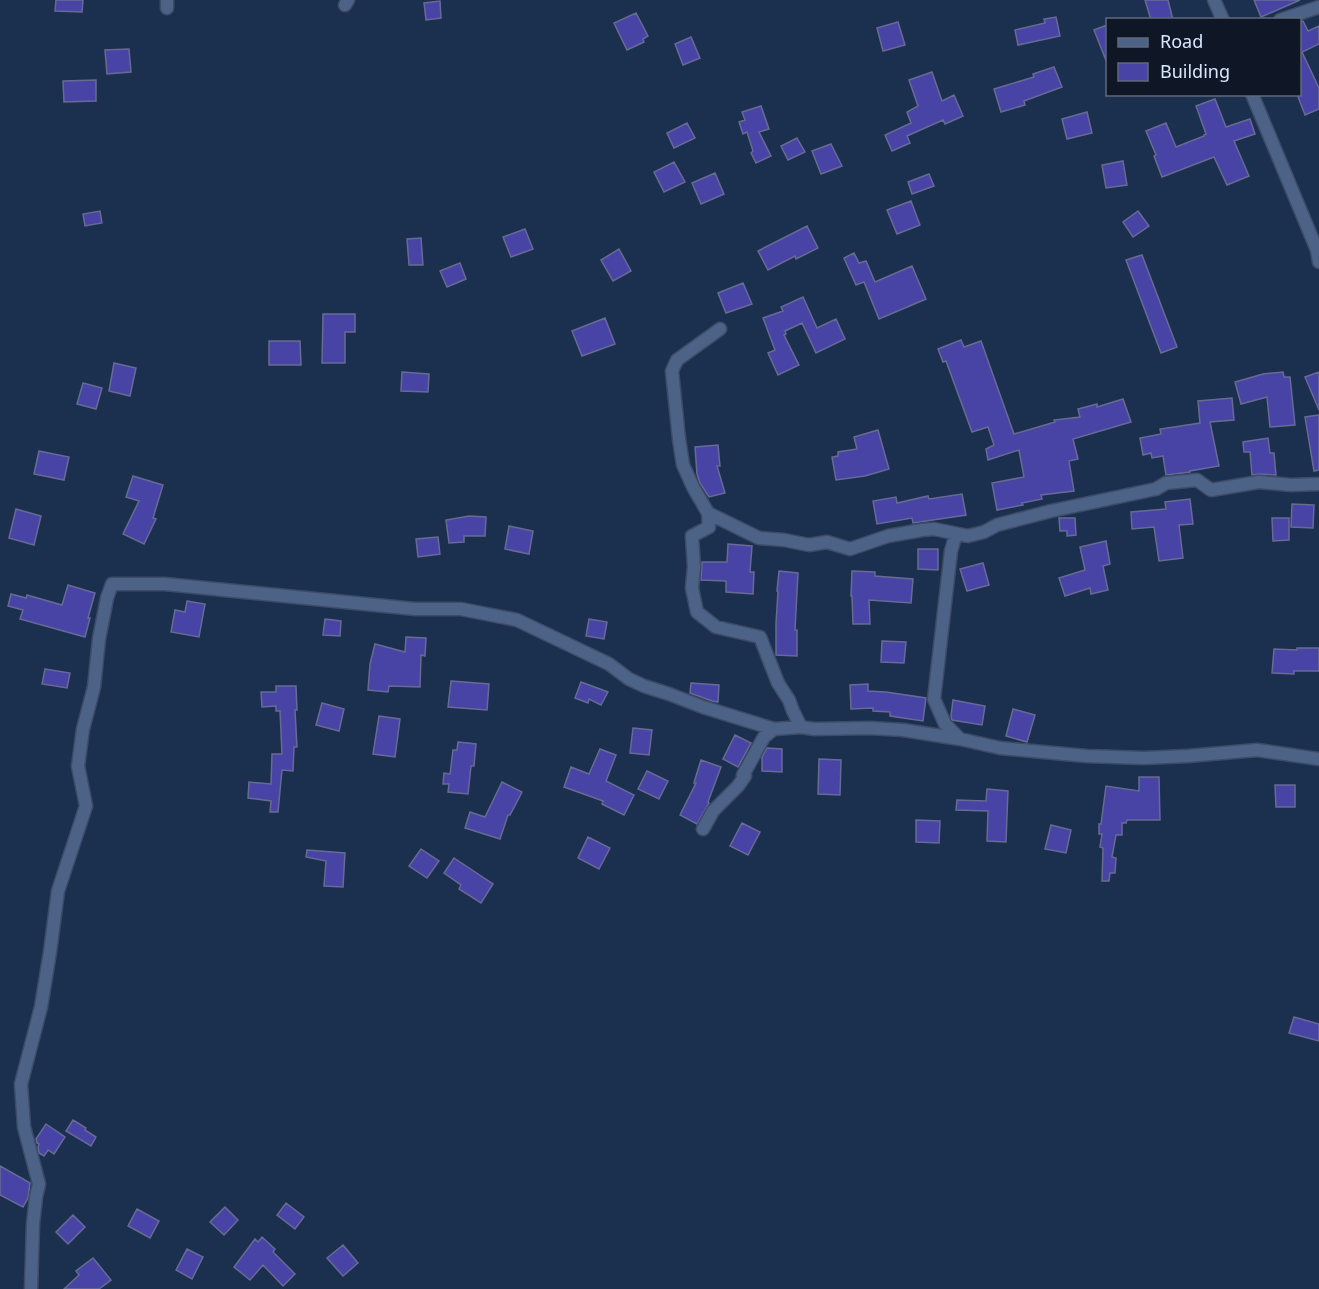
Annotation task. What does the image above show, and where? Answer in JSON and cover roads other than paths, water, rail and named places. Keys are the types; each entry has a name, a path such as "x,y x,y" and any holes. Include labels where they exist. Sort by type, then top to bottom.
{"street":[{"path":"1214,0 1222,18"},
{"path":"1286,18 1319,7"},
{"path":"1253,96 1317,250 1319,262"},
{"path":"720,328 677,360 672,371 683,465 708,513 709,527 692,536 694,567 692,588 697,612 716,627 760,637 778,683 789,700 801,727"},
{"path":"708,513 759,538 809,545 827,542 850,549 888,536 922,530 934,529 968,536 984,532 997,525 1051,511 1156,489 1166,483 1197,480 1211,490 1259,482 1291,485 1319,484"},
{"path":"956,534 951,551 934,699 945,724 960,739"},
{"path":"31,1289 33,1224 39,1184 24,1127 21,1084 41,1007 51,952 58,891 86,806 78,766 83,729 93,687 99,639 112,584 165,584 415,609 461,609 517,620 609,664 629,679 644,686 774,729 801,727 903,730 1000,748 1086,756 1144,758 1257,750 1319,759"},
{"path":"703,829 713,811 738,786 764,737 774,729"}]}
